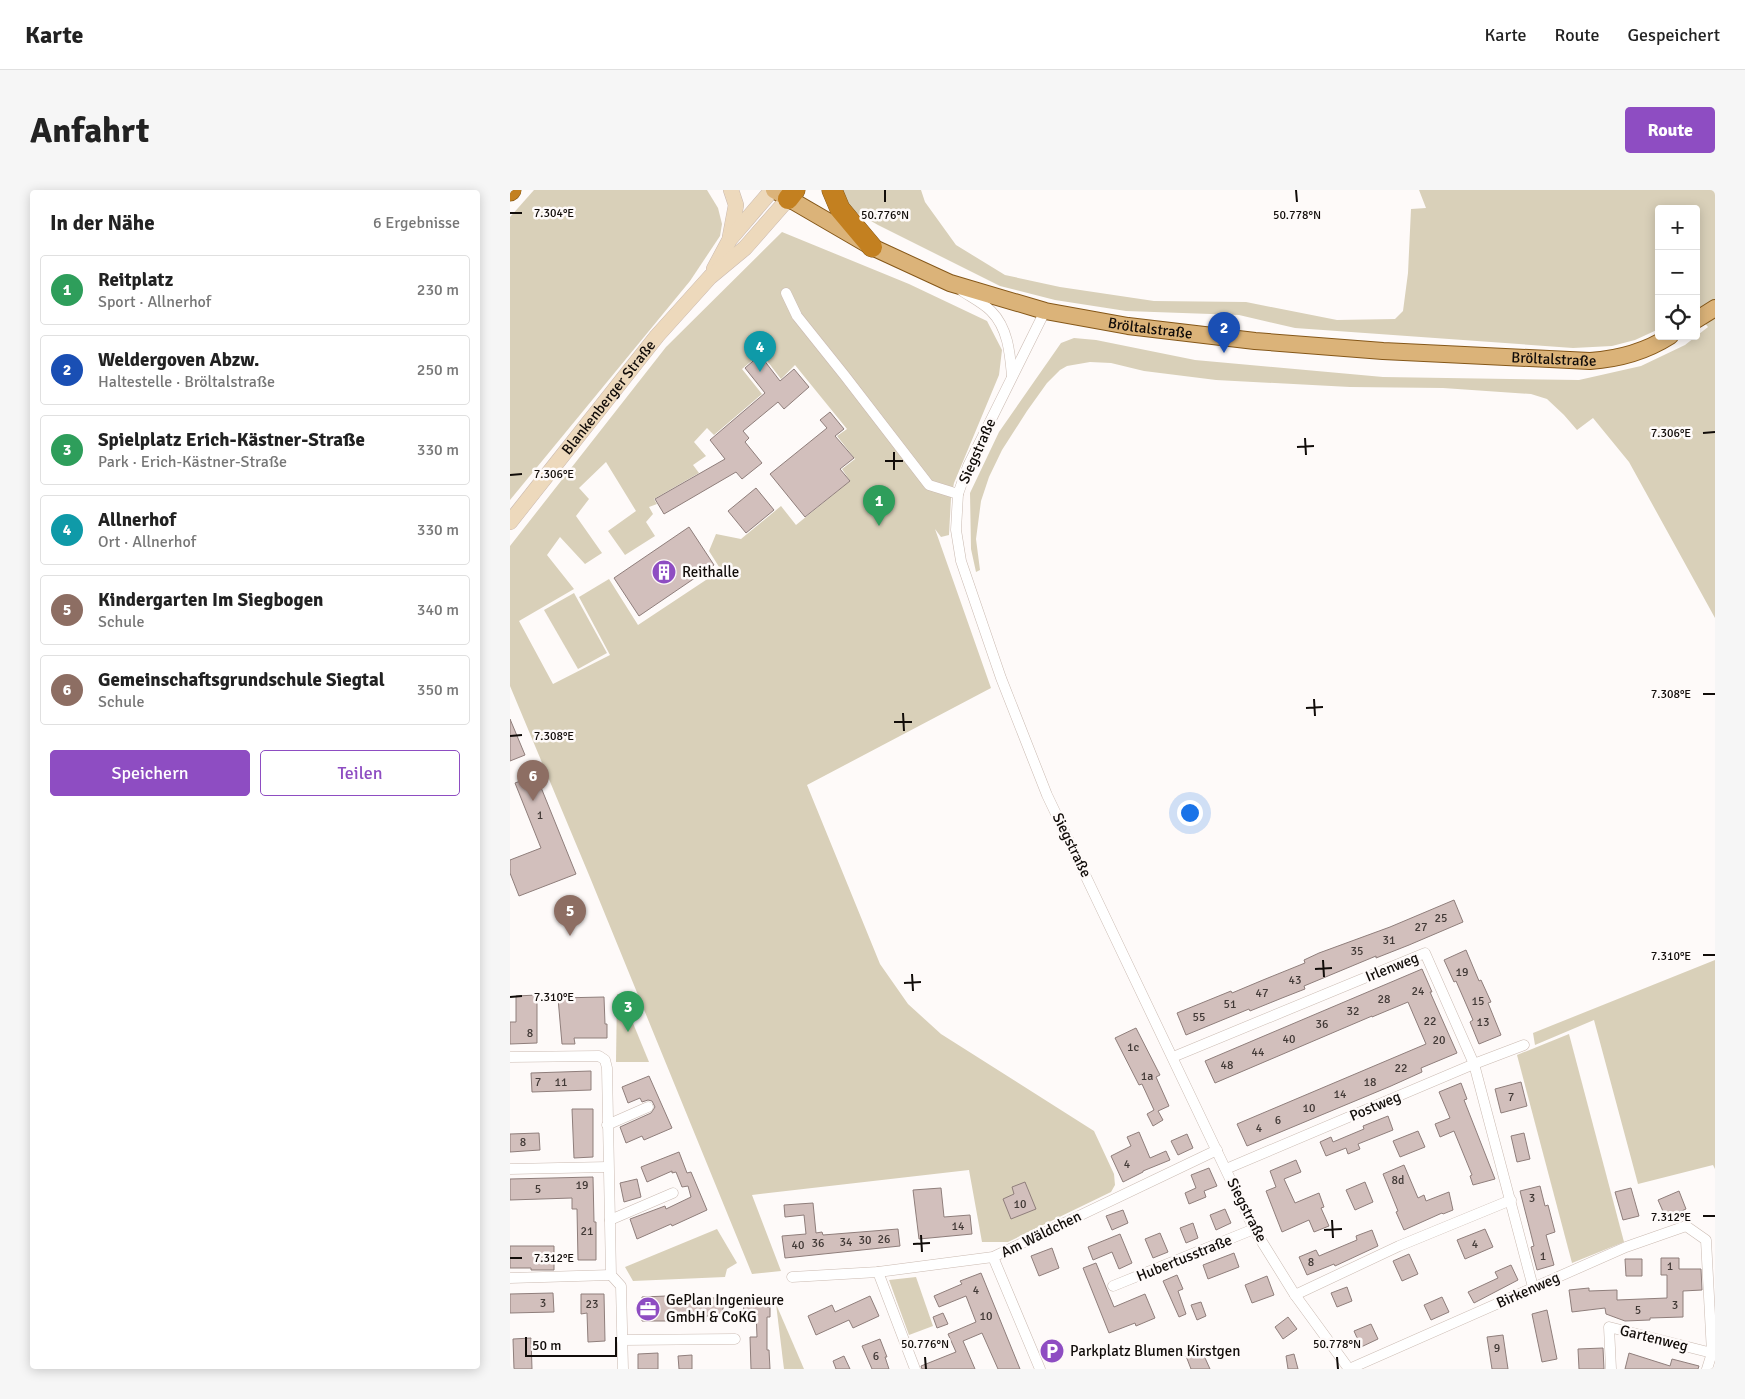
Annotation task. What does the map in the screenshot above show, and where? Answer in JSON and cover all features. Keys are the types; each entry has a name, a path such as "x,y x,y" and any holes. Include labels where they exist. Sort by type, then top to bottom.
{"highway":[{"path":"832,190 840,209 872,247"}],"main road":[{"name":"Bröltalstraße","path":"782,192 872,247 950,283 1045,311 1128,326 1223,338 1383,351 1573,361 1620,358 1636,353 1662,340"},
{"path":"1700,317 1715,308"}],"street":[{"path":"730,239 736,205 731,190"},
{"name":"Blankenberger Straße","path":"710,277 730,239 782,192"},
{"name":"Blankenberger Straße","path":"510,522 657,336 710,277 744,248 782,192"},
{"path":"950,283 991,311 1002,328 1009,344 1012,377"},
{"path":"786,294 797,316 929,485 958,494"},
{"name":"Siegstraße","path":"1045,311 968,466 958,494 956,530 961,561 1000,678 1048,795 1254,1230 1295,1295 1349,1369"},
{"name":"Irlenweg","path":"1172,1057 1425,953 1474,1064 1533,1288"},
{"name":"Postweg","path":"1226,1169 1474,1064 1524,1045"},
{"path":"510,1057 599,1056 605,1060 607,1068 611,1275 621,1286 623,1369"},
{"path":"607,1125 648,1107"},
{"name":"Am Wäldchen","path":"792,1277 878,1272 993,1257 1217,1150"},
{"path":"510,1168 608,1167"},
{"path":"610,1220 673,1193"},
{"path":"1295,1295 1399,1246 1510,1200"},
{"name":"Birkenweg","path":"1349,1369 1626,1247 1686,1226 1706,1240"},
{"name":"Hubertusstraße","path":"1113,1286 1254,1230"},
{"name":"Gartenweg","path":"1706,1240 1712,1353 1707,1369"},
{"path":"993,1257 1040,1369"},
{"path":"878,1272 915,1369"},
{"path":"510,1278 611,1275"},
{"name":"Gartenweg","path":"1610,1369 1609,1327 1712,1353"},
{"path":"622,1340 735,1339"}],"shaded area":[{"path":"534,190 707,190 718,208 722,224 720,236 690,281 510,500 510,217"},
{"path":"839,190 921,190 925,202 956,245 1005,275 1060,287 1154,301 1246,302 1337,320 1395,319 1403,311 1408,273 1411,209 1426,208 1419,190 1715,190 1715,618 1629,462 1593,418 1577,430 1547,399 1531,394 1443,388 1350,387 1216,380 1144,371 1111,363 1090,362 1067,366 1047,383 1027,411 1002,450 989,477 981,501 976,539 980,570 976,572 971,549 970,493 999,432 1061,343 1074,338 1096,340 1195,360 1383,377 1579,380 1641,366 1685,345 1691,340 1700,340 1700,333 1708,327 1700,318 1700,205 1655,205 1655,331 1635,340 1612,346 1573,348 1295,328 1239,315 1126,311 1055,300 1000,286 850,209"},
{"path":"782,232 909,284 987,321 1002,350 999,375 954,483 951,498 949,535 941,537 935,529 991,688 807,785 880,964 908,1004 941,1034 1094,1131 1114,1174 1115,1185 1111,1192 1008,1242 982,1242 969,1170 752,1195 781,1271 752,1274 510,686 510,546 666,347","holes":["761,353 781,379 795,365 847,429 837,436 855,459 842,469 850,481 796,525 781,506 741,539 716,534 709,551 721,570 638,625 609,579 579,597 610,655 553,684 519,621 574,589 547,555 560,537 585,564 602,553 576,516 589,499 579,488 606,462 636,511 608,531 625,555 655,536 646,522 653,514 649,507 657,504 654,499 699,473 693,465 706,456 694,442 707,428 714,435 762,394 742,369"]},
{"path":"574,593 607,653 578,669 544,610"},
{"path":"1715,960 1715,1169 1713,1165 1638,1184 1594,1020 1535,1045 1533,1033"},
{"path":"617,994 621,994 649,1062 616,1062"},
{"path":"1569,1034 1624,1242 1572,1263 1517,1055"},
{"path":"717,1229 737,1263 727,1269 725,1277 633,1281 625,1267"},
{"path":"916,1277 933,1326 909,1335 889,1280"},
{"path":"776,1304 804,1369 784,1369"}],"building":[{"path":"760,355 780,381 794,369 809,387 784,409 778,402 743,431 749,438 745,442 762,463 742,479 736,472 664,514 655,499 725,459 710,440 765,393 745,368"},
{"path":"830,412 844,429 835,436 854,458 840,469 850,481 805,517 770,474 827,428 820,420"},
{"path":"756,488 774,510 746,533 728,511"},
{"name":"Reithalle","path":"689,527 714,565 639,616 614,578"},
{"path":"510,719 525,755 510,761"},
{"path":"536,775 576,874 519,896 510,873 510,860 541,848 515,783"},
{"path":"1454,900 1463,922 1304,986 1305,989 1250,1011 1249,1009 1186,1035 1177,1013 1231,991 1232,993 1305,963 1304,960 1319,953 1390,927"},
{"path":"1466,950 1479,981 1481,980 1491,1002 1488,1003 1501,1035 1479,1044 1470,1022 1473,1020 1456,981 1454,982 1444,960"},
{"path":"1422,969 1457,1053 1421,1068 1422,1072 1391,1086 1247,1146 1237,1124 1426,1044 1408,1002 1215,1083 1205,1061"},
{"path":"537,995 537,1043 510,1044 510,1022 516,1022 516,996"},
{"path":"604,997 607,1038 574,1038 575,1044 562,1044 558,998"},
{"path":"1136,1028 1160,1075 1156,1077 1169,1106 1158,1111 1163,1120 1153,1126 1147,1114 1154,1110 1142,1084 1139,1085 1115,1038"},
{"path":"591,1071 591,1090 532,1092 531,1073"},
{"path":"649,1076 672,1128 644,1140 642,1136 626,1143 620,1127 651,1113 655,1107 652,1101 642,1102 640,1098 628,1103 622,1087"},
{"path":"1521,1082 1527,1106 1501,1113 1495,1089"},
{"path":"1461,1083 1467,1099 1464,1100 1495,1179 1473,1185 1470,1176 1472,1175 1454,1131 1440,1137 1435,1124 1450,1118 1439,1092"},
{"path":"572,1109 593,1109 593,1157 574,1158"},
{"path":"1388,1116 1393,1130 1358,1144 1360,1149 1348,1154 1346,1148 1326,1156 1320,1142 1331,1137 1333,1142 1364,1129 1363,1126"},
{"path":"1418,1131 1425,1147 1400,1157 1393,1141"},
{"path":"1139,1132 1150,1158 1166,1151 1170,1160 1123,1182 1111,1156 1131,1146 1127,1137"},
{"path":"539,1133 540,1150 510,1152 510,1134"},
{"path":"1524,1133 1530,1159 1517,1162 1511,1136"},
{"path":"1187,1134 1193,1148 1178,1155 1171,1141"},
{"path":"679,1152 687,1173 691,1172 707,1210 637,1239 630,1219 665,1206 666,1209 691,1197 688,1186 682,1187 676,1172 672,1173 672,1171 647,1182 641,1167"},
{"path":"1296,1160 1301,1172 1284,1179 1295,1203 1319,1193 1324,1207 1321,1208 1329,1226 1314,1232 1309,1220 1282,1232 1266,1191 1276,1187 1270,1171"},
{"path":"1404,1165 1418,1198 1424,1195 1426,1201 1449,1192 1453,1210 1404,1230 1383,1174"},
{"path":"1209,1168 1217,1186 1204,1191 1206,1197 1189,1204 1185,1193 1196,1188 1191,1175"},
{"path":"593,1177 596,1260 578,1260 577,1209 572,1209 572,1198 510,1200 510,1179"},
{"path":"637,1179 641,1197 624,1202 620,1183"},
{"path":"1025,1182 1036,1209 1011,1219 1003,1199 1014,1194 1012,1187"},
{"path":"1365,1182 1373,1202 1355,1210 1346,1190"},
{"path":"1540,1186 1545,1206 1548,1205 1555,1232 1546,1235 1554,1265 1537,1270 1531,1247 1534,1246 1520,1191"},
{"path":"941,1188 944,1217 970,1215 972,1234 919,1239 913,1190"},
{"path":"1631,1188 1639,1216 1623,1220 1615,1192"},
{"path":"1679,1191 1686,1209 1666,1218 1658,1200"},
{"path":"813,1203 816,1233 822,1232 823,1235 898,1229 900,1246 785,1258 782,1236 806,1234 804,1215 785,1217 784,1205"},
{"path":"1225,1209 1231,1223 1216,1230 1210,1215"},
{"path":"1123,1210 1128,1223 1112,1230 1106,1216"},
{"path":"1193,1223 1198,1238 1186,1243 1180,1228"},
{"path":"1485,1229 1493,1247 1465,1259 1457,1240"},
{"path":"1372,1230 1378,1246 1335,1266 1334,1264 1307,1275 1299,1257 1316,1250 1319,1256 1357,1240 1356,1236"},
{"path":"1160,1233 1168,1252 1153,1258 1145,1239"},
{"path":"1120,1234 1132,1263 1119,1269 1112,1252 1093,1260 1088,1247"},
{"path":"510,1246 554,1246 554,1270 510,1268"},
{"path":"1052,1248 1059,1268 1039,1276 1031,1256"},
{"path":"1234,1253 1239,1267 1208,1279 1203,1265"},
{"path":"1409,1254 1418,1274 1402,1281 1393,1261"},
{"path":"1661,1258 1679,1258 1679,1269 1701,1269 1702,1290 1683,1291 1683,1317 1625,1321 1606,1314 1605,1308 1572,1312 1569,1290 1589,1288 1589,1291 1617,1290 1617,1300 1667,1298 1667,1275 1661,1275"},
{"path":"1625,1259 1642,1259 1642,1276 1626,1276"},
{"path":"1096,1263 1114,1307 1145,1294 1155,1318 1136,1326 1135,1323 1109,1333 1083,1268"},
{"path":"1511,1265 1518,1280 1474,1303 1468,1292 1498,1278 1495,1272"},
{"path":"981,1273 1020,1369 998,1369 982,1333 963,1341 975,1369 922,1369 921,1366 956,1352 948,1334 976,1322 966,1296 939,1307 934,1296 962,1284 960,1281"},
{"path":"1177,1275 1183,1289 1178,1291 1186,1314 1179,1317 1163,1281"},
{"path":"1267,1276 1274,1295 1252,1303 1245,1285"},
{"path":"1347,1287 1352,1301 1337,1307 1331,1293"},
{"path":"553,1293 554,1312 510,1313 510,1294"},
{"path":"581,1294 604,1294 605,1341 588,1342 587,1313 581,1314"},
{"path":"667,1296 667,1298 723,1298 723,1316 706,1316 706,1321 642,1321 642,1297"},
{"path":"870,1296 879,1316 853,1328 849,1320 816,1335 808,1316 832,1305 835,1312"},
{"path":"767,1297 767,1307 770,1307 770,1317 767,1317 767,1350 769,1350 770,1369 751,1369 750,1337 757,1337 756,1312 744,1312 743,1298"},
{"path":"1442,1297 1449,1312 1431,1320 1424,1305"},
{"path":"1201,1302 1206,1316 1197,1320 1191,1305"},
{"path":"1547,1310 1557,1359 1542,1362 1532,1314"},
{"path":"943,1313 948,1324 937,1328 933,1317"},
{"path":"1288,1317 1297,1329 1283,1339 1275,1327"},
{"path":"1371,1324 1378,1339 1361,1347 1354,1331"},
{"path":"1503,1335 1508,1369 1492,1369 1487,1337"},
{"path":"531,1338 532,1369 514,1369 513,1339"},
{"path":"880,1339 887,1357 885,1357 889,1369 872,1369 862,1346"},
{"path":"1603,1348 1604,1369 1579,1369 1578,1349"},
{"path":"1201,1349 1210,1369 1191,1369 1186,1356"},
{"path":"658,1353 658,1369 638,1369 638,1354"},
{"path":"1629,1353 1670,1366 1672,1359 1699,1366 1698,1369 1625,1369"},
{"path":"1294,1354 1298,1369 1288,1369 1286,1356"},
{"path":"692,1355 692,1369 679,1369 678,1356"},
{"path":"844,1356 850,1369 836,1369 833,1361"}],"place":[{"name":"Weldergoven Abzw.","path":"1224,353"},
{"name":"Allnerhof","path":"760,372"},
{"name":"Reitplatz","path":"879,526"},
{"name":"Reithalle","path":"664,572"},
{"name":"Gemeinschaftsgrundschule Siegtal","path":"533,801"},
{"name":"Kindergarten Im Siegbogen","path":"570,936"},
{"name":"Spielplatz Erich-Kästner-Straße","path":"628,1032"},
{"name":"GePlan Ingenieure GmbH & CoKG","path":"648,1309"},
{"name":"Parkplatz Blumen Kirstgen","path":"1052,1351"}]}
